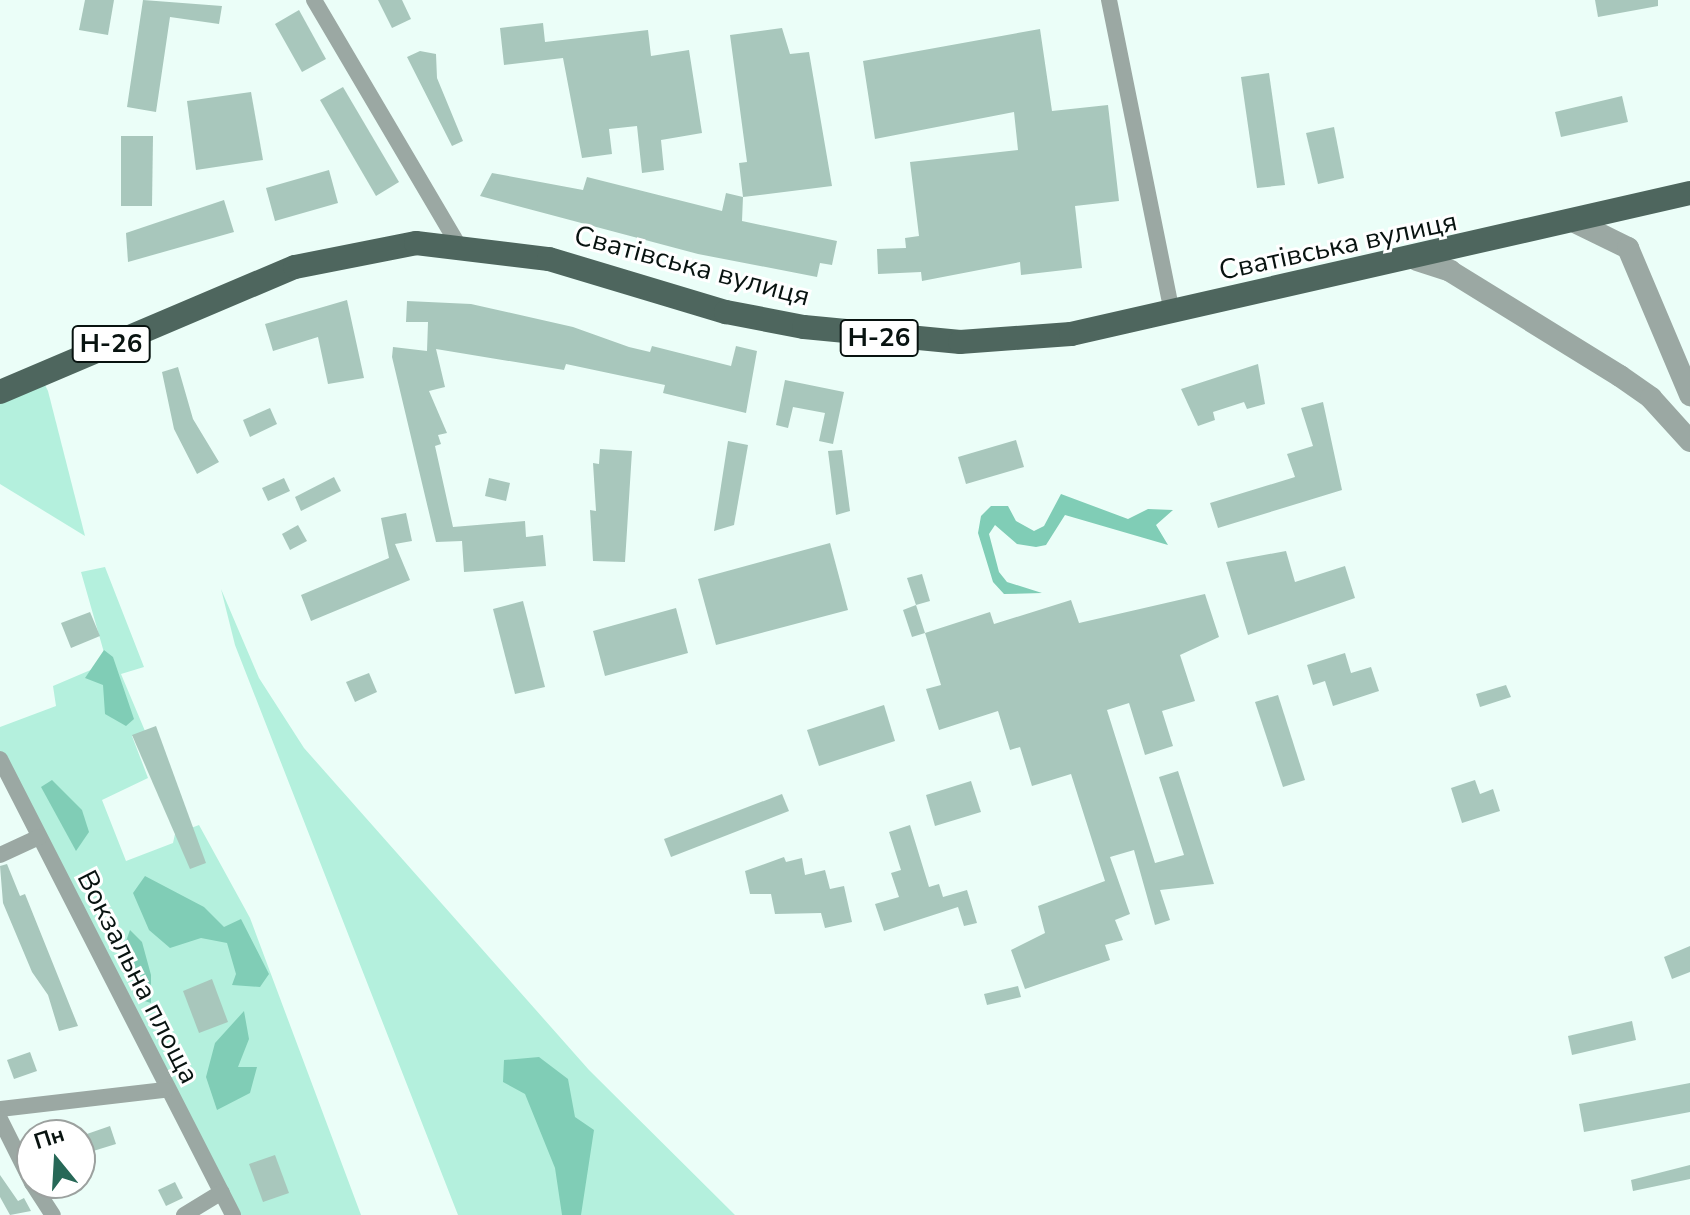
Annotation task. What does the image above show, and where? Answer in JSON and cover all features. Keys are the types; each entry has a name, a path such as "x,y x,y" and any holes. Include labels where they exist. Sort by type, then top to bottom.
{"main road":[{"name":"Н-26","path":"1577,223 1690,193"},
{"name":"Сватівська вулиця","path":"0,392 295,267 357,251 416,243 549,259 726,312 886,339 960,342 1071,334 1577,223"}],"street":[{"path":"314,0 459,246"},
{"path":"1109,0 1172,313"},
{"path":"1577,223 1628,248 1690,395"},
{"path":"1417,260 1450,271 1620,376 1651,398 1690,441"},
{"name":"Вокзальна площа","path":"0,759 165,1090 233,1215"},
{"path":"0,855 39,837"},
{"path":"0,1109 165,1090"},
{"path":"0,1119 16,1151"},
{"path":"184,1215 222,1192"}],"green space":[{"path":"43,381 85,536 0,484 0,400"},
{"path":"1061,494 1128,519 1148,509 1173,510 1156,525 1168,545 1065,515 1046,545 1036,547 1017,544 995,525 989,534 999,572 1007,582 1042,593 1004,594 993,582 978,533 981,516 991,506 1008,506 1016,521 1034,531 1044,526"},
{"path":"105,567 144,667 121,674 145,731 132,736 148,778 102,800 126,861 173,843 175,834 199,825 250,918 361,1215 233,1215 0,759 0,727 56,706 53,686 107,663 81,572"},
{"path":"221,589 259,678 304,748 589,1070 735,1215 458,1215 235,645"},
{"path":"104,650 113,657 134,719 126,726 105,714 103,685 85,678"},
{"path":"52,780 82,810 89,832 76,851 41,787"},
{"path":"145,876 204,907 224,927 241,919 269,974 260,987 232,985 236,974 227,943 201,938 170,948 149,930 133,893"},
{"path":"130,930 142,942 151,975 151,1003 138,999 124,947"},
{"path":"244,1011 249,1039 238,1067 257,1067 250,1093 217,1110 206,1077 215,1043"},
{"path":"539,1057 568,1079 575,1117 594,1130 581,1215 562,1215 555,1168 525,1094 503,1082 504,1060"}],"building":[{"path":"85,0 114,0 108,35 79,30"},
{"path":"143,0 222,6 219,24 170,17 156,112 127,107"},
{"path":"378,0 402,0 411,19 392,28"},
{"path":"1595,0 1658,0 1658,6 1598,17"},
{"path":"299,10 326,59 302,72 275,24"},
{"path":"543,23 545,42 648,30 651,56 689,50 702,133 661,140 664,170 642,173 637,126 609,129 612,154 582,158 563,58 504,65 500,28"},
{"path":"782,28 790,54 809,52 832,186 743,197 739,163 747,162 730,35"},
{"path":"1040,29 1052,111 1108,105 1119,201 1075,206 1082,268 1021,275 1020,262 922,281 921,272 878,274 877,249 906,248 905,238 919,236 910,162 1018,150 1014,112 875,139 863,61"},
{"path":"420,51 436,54 437,78 463,141 452,146 407,57"},
{"path":"1269,73 1285,185 1257,188 1241,77"},
{"path":"343,87 399,182 376,196 320,100"},
{"path":"251,92 263,160 196,170 187,101"},
{"path":"1622,96 1628,122 1561,137 1555,112"},
{"path":"1334,127 1344,178 1318,184 1306,133"},
{"path":"121,136 153,136 152,206 121,206"},
{"path":"329,170 338,203 275,221 266,188"},
{"path":"492,173 583,190 587,177 722,211 726,193 743,197 742,221 837,241 832,265 820,263 817,277 698,254 480,196"},
{"path":"224,200 234,232 128,262 126,233"},
{"path":"347,300 364,378 328,384 318,337 273,351 265,324"},
{"path":"407,301 471,304 573,327 629,347 650,352 652,346 731,366 736,346 757,351 746,413 663,393 665,385 566,364 564,370 436,349 445,387 429,391 447,433 438,435 441,444 435,446 453,527 525,521 526,537 543,535 546,566 464,572 462,541 436,542 392,357 393,347 427,351 428,322 406,322"},
{"path":"1258,364 1265,404 1247,409 1244,402 1213,412 1215,420 1198,426 1181,389"},
{"path":"178,367 193,419 219,462 197,474 174,429 162,372"},
{"path":"785,380 844,392 833,444 819,441 825,413 793,407 788,428 776,425"},
{"path":"1323,402 1342,490 1218,528 1210,503 1295,477 1287,454 1313,446 1301,408"},
{"path":"270,408 277,424 250,437 243,420"},
{"path":"1016,440 1024,467 966,484 958,457"},
{"path":"728,441 748,445 734,525 714,531"},
{"path":"600,449 632,451 625,562 593,561 590,510 596,511 593,463 599,464"},
{"path":"842,450 850,511 836,515 828,451"},
{"path":"334,477 341,491 301,511 295,497"},
{"path":"284,478 290,491 268,501 262,488"},
{"path":"489,478 510,483 506,501 485,496"},
{"path":"406,513 412,541 395,544 410,580 311,621 301,595 389,558 381,518"},
{"path":"298,525 307,541 290,550 282,534"},
{"path":"830,543 848,610 716,645 698,579"},
{"path":"1286,551 1295,582 1345,566 1355,598 1248,635 1226,562"},
{"path":"922,574 930,601 916,605 907,578"},
{"path":"1205,594 1219,637 1180,655 1195,701 1162,711 1173,746 1145,755 1129,703 1107,710 1155,863 1184,855 1159,777 1178,771 1214,884 1160,890 1170,920 1155,925 1134,850 1110,857 1130,914 1115,920 1123,940 1105,945 1110,960 1025,989 1011,950 1045,933 1038,906 1105,881 1071,774 1032,786 1020,747 1010,750 998,711 939,730 926,689 941,685 925,633 990,612 994,624 1071,600 1079,623"},
{"path":"523,601 545,687 515,694 493,609"},
{"path":"916,605 925,633 912,637 903,610"},
{"path":"676,608 688,653 605,676 593,631"},
{"path":"90,612 100,636 71,648 61,623"},
{"path":"1345,653 1351,673 1371,667 1379,691 1333,706 1325,681 1313,685 1307,665"},
{"path":"369,673 377,692 355,702 346,682"},
{"path":"1506,685 1511,697 1480,707 1476,694"},
{"path":"1278,695 1305,780 1283,787 1255,702"},
{"path":"884,705 895,741 819,766 807,730"},
{"path":"156,726 206,863 190,869 132,735"},
{"path":"1475,780 1480,794 1493,789 1500,811 1462,823 1451,788"},
{"path":"971,781 981,812 935,826 926,795"},
{"path":"782,794 789,811 671,857 664,839"},
{"path":"910,825 929,887 939,884 943,897 967,890 977,923 964,926 958,907 884,931 875,904 899,897 891,873 901,870 889,832"},
{"path":"784,857 786,862 802,858 805,875 825,870 830,889 844,886 852,922 825,928 821,913 775,914 771,894 750,894 745,871"},
{"path":"7,864 20,896 25,894 78,1026 59,1031 48,995 32,972 3,903 0,866"},
{"path":"1690,946 1690,972 1672,979 1664,957"},
{"path":"212,979 228,1022 199,1033 183,991"},
{"path":"1018,986 1021,997 987,1005 984,994"},
{"path":"1632,1021 1636,1040 1572,1055 1568,1036"},
{"path":"30,1052 37,1071 14,1079 7,1060"},
{"path":"1690,1083 1690,1112 1584,1132 1579,1104"},
{"path":"110,1126 116,1144 96,1150 96,1131"},
{"path":"275,1155 289,1193 263,1202 249,1164"},
{"path":"1690,1165 1690,1179 1633,1191 1631,1180"},
{"path":"0,1175 16,1199 25,1199 31,1211 10,1215 0,1197"},
{"path":"175,1182 183,1198 166,1206 158,1190"}]}
